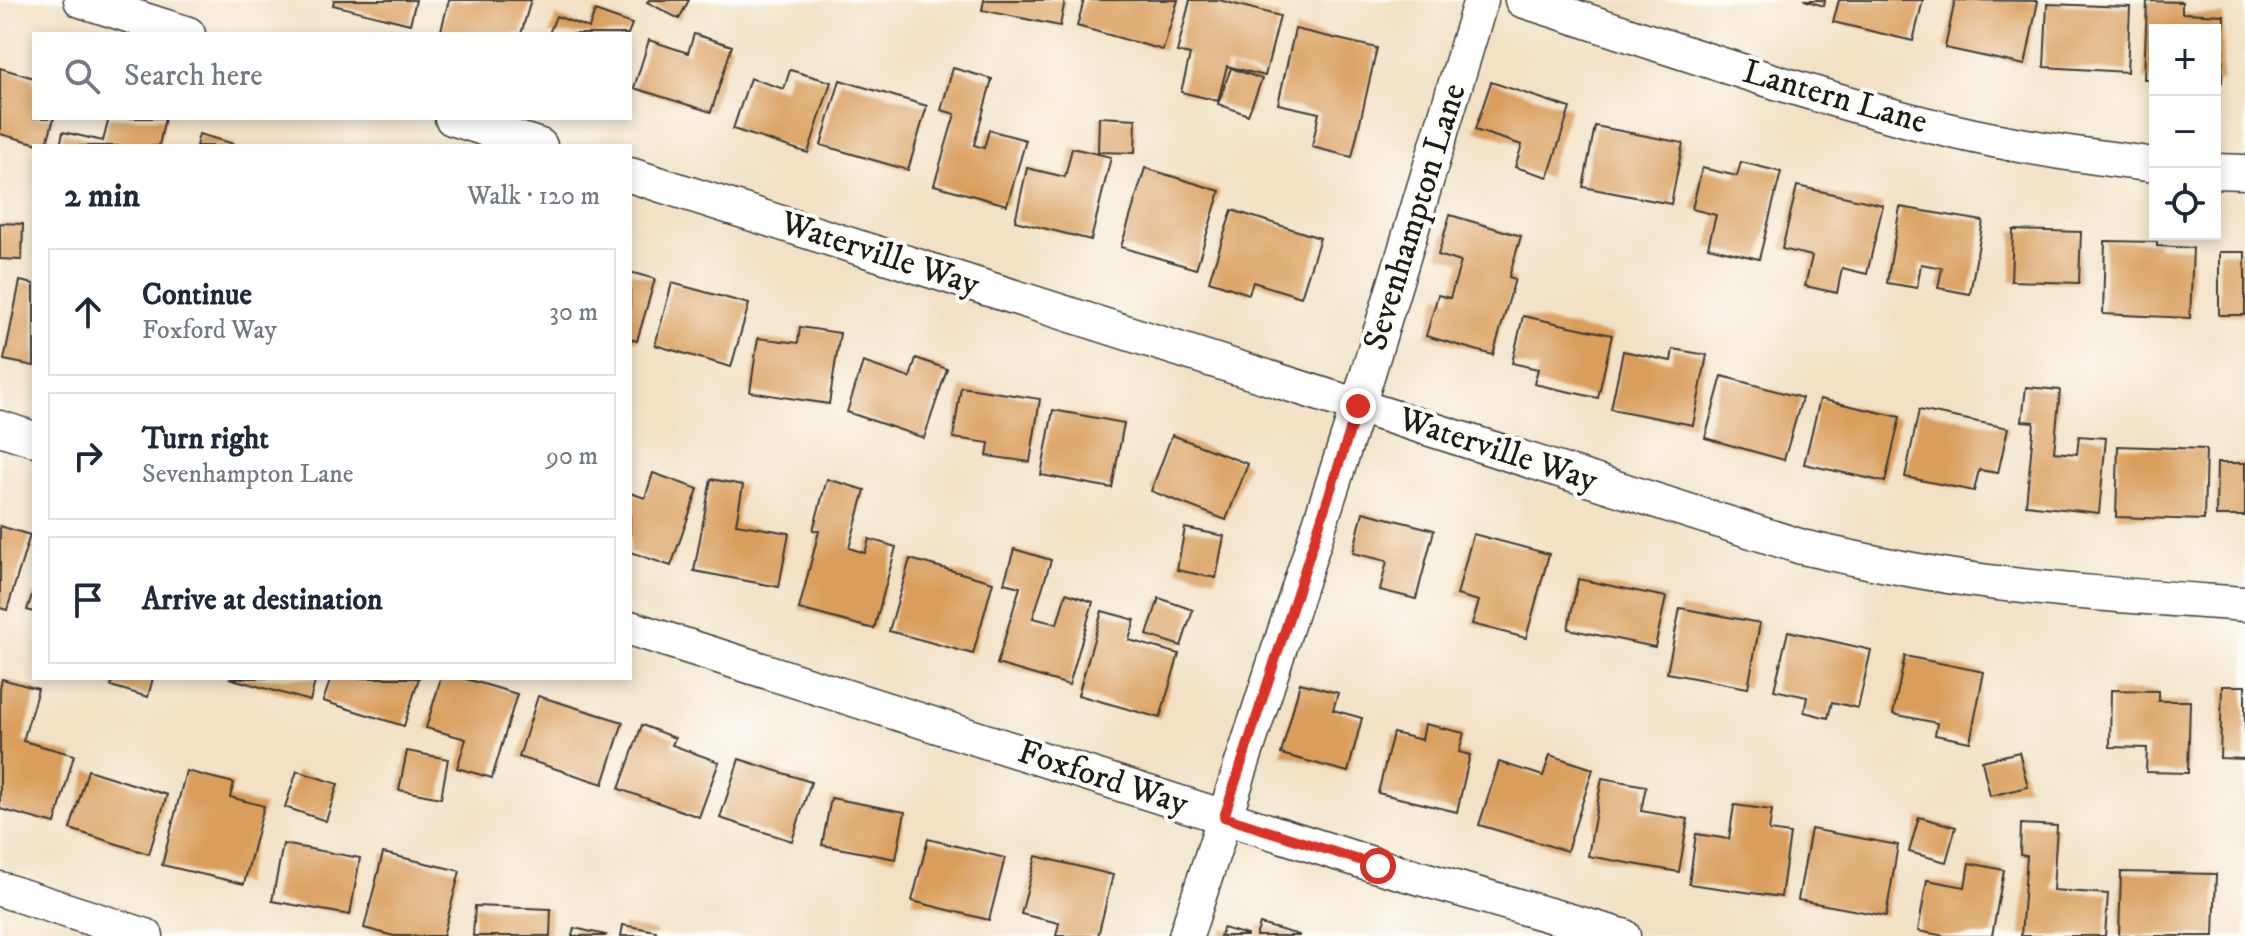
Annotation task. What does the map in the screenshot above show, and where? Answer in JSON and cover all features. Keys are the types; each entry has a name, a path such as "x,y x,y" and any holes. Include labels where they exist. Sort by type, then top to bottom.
{"street":[{"path":"81,0 182,32"},
{"name":"Sevenhampton Lane","path":"1186,936 1358,406 1481,0"},
{"name":"Lantern Lane","path":"1522,0 1821,95 1952,131 2046,150 2149,164"},
{"path":"458,120 534,144"},
{"path":"2221,171 2245,172"},
{"name":"Waterville Way","path":"632,176 1802,547 1869,562 1989,582 2123,596 2245,604"},
{"path":"0,428 32,438"},
{"name":"Foxford Way","path":"632,629 1378,866 1623,936"},
{"path":"0,889 146,936"}],"building":[{"path":"334,0 416,0 410,24 333,5"},
{"path":"449,0 531,0 522,32 441,32"},
{"path":"689,0 679,19 647,2"},
{"path":"984,0 1065,0 1060,26 982,10"},
{"path":"1084,0 1178,0 1163,50 1077,26"},
{"path":"1190,0 1219,0 1280,16 1265,76 1227,66 1218,101 1181,92 1190,55 1177,52"},
{"path":"1804,0 1825,0 1824,6"},
{"path":"1839,0 1923,0 1913,41 1833,22"},
{"path":"1955,0 2038,1 2025,65 1945,48"},
{"path":"2147,1 2182,2 2182,13 2224,15 2222,82 2221,24 2149,24 2149,79 2144,79"},
{"path":"2047,4 2130,7 2127,72 2044,67"},
{"path":"595,11 632,24 629,32 550,32 556,16 589,28"},
{"path":"1295,29 1377,48 1352,157 1312,147 1319,113 1278,104"},
{"path":"694,34 732,46 711,112 634,88 649,40 688,53"},
{"path":"0,68 32,77 32,120 53,120 47,144 0,134"},
{"path":"953,68 992,79 974,145 984,148 989,130 1026,140 1007,205 934,185 955,114 941,110"},
{"path":"1231,68 1262,79 1248,115 1218,104"},
{"path":"790,70 831,82 808,153 733,129 750,78 784,89"},
{"path":"840,80 927,106 908,170 821,145"},
{"path":"1491,82 1570,108 1548,177 1515,167 1522,145 1475,130"},
{"path":"1099,117 1136,119 1135,153 1098,152"},
{"path":"108,120 165,120 159,144 60,144 63,132 103,141"},
{"path":"1595,126 1683,143 1671,204 1583,187"},
{"path":"199,134 234,144 196,144"},
{"path":"1072,148 1111,157 1091,240 1015,221 1027,168 1065,177"},
{"path":"1741,162 1781,172 1759,259 1708,247 1716,215 1692,209 1702,168 1737,176"},
{"path":"1145,168 1220,191 1196,269 1121,247"},
{"path":"1797,186 1883,205 1867,274 1842,268 1837,293 1805,286 1812,256 1782,249"},
{"path":"1900,207 1983,221 1970,294 1938,288 1942,268 1921,264 1917,288 1887,283"},
{"path":"1232,210 1320,238 1301,297 1253,282 1249,294 1209,281"},
{"path":"1450,215 1521,236 1509,277 1515,279 1493,355 1426,336 1438,295 1450,298 1461,262 1438,255"},
{"path":"0,223 23,224 22,260 0,259"},
{"path":"2013,230 2081,232 2079,283 2011,281"},
{"path":"2105,241 2157,242 2157,246 2193,248 2190,318 2103,314"},
{"path":"2219,252 2245,252 2245,315 2219,315"},
{"path":"632,273 655,279 637,341 632,340"},
{"path":"20,281 32,284 32,366 4,360"},
{"path":"672,283 749,304 731,367 655,345"},
{"path":"1523,316 1612,335 1598,398 1534,384 1538,369 1512,363"},
{"path":"800,327 840,333 829,404 750,392 758,338 798,343"},
{"path":"1673,349 1707,355 1693,425 1611,409 1623,351 1671,361"},
{"path":"916,358 947,369 924,438 847,412 863,362 910,378"},
{"path":"1722,376 1802,398 1784,460 1705,438"},
{"path":"961,387 1040,399 1030,462 987,456 989,443 953,438"},
{"path":"2026,387 2060,390 2054,452 2077,454 2079,436 2106,438 2099,513 2026,505 2034,422 2022,421"},
{"path":"1820,399 1900,417 1885,482 1804,464"},
{"path":"1053,410 1124,423 1112,488 1041,475"},
{"path":"1919,410 2008,428 1998,473 1979,470 1974,491 1905,477"},
{"path":"1172,435 1248,464 1226,520 1151,491"},
{"path":"2118,446 2206,449 2204,520 2116,517"},
{"path":"2217,463 2245,463 2245,516 2216,516"},
{"path":"653,473 698,489 671,566 632,553 632,494 645,498"},
{"path":"711,479 743,485 736,524 789,533 779,587 694,571"},
{"path":"827,479 865,490 849,548 865,553 869,539 896,547 874,629 799,609 819,531 813,530"},
{"path":"1363,512 1434,530 1416,599 1380,590 1387,561 1353,553"},
{"path":"0,526 30,535 7,610 0,608"},
{"path":"1185,528 1224,536 1216,578 1177,570"},
{"path":"1473,534 1549,554 1526,638 1472,624 1479,601 1457,595"},
{"path":"1014,549 1051,560 1033,618 1057,624 1066,593 1093,602 1069,685 997,664 1020,587 1004,583"},
{"path":"910,559 993,582 973,654 889,631"},
{"path":"1578,579 1666,597 1655,647 1568,629"},
{"path":"32,595 32,611 27,610"},
{"path":"1159,598 1193,610 1181,646 1147,635"},
{"path":"1680,608 1760,623 1748,688 1667,673"},
{"path":"1102,611 1135,620 1129,640 1179,654 1160,718 1078,695"},
{"path":"1788,631 1871,650 1858,708 1832,702 1828,718 1804,712 1807,697 1774,690"},
{"path":"1905,656 1984,672 1970,742 1935,735 1937,723 1893,714"},
{"path":"2,679 38,689 23,741 74,755 55,824 0,809"},
{"path":"112,680 152,680 148,697 111,686"},
{"path":"236,680 315,680 310,701"},
{"path":"330,680 418,680 404,726 323,701"},
{"path":"440,680 470,680 517,694 492,778 457,768 466,739 426,728"},
{"path":"1300,683 1338,693 1333,710 1362,718 1348,772 1281,754"},
{"path":"2222,686 2245,686 2245,759 2220,758"},
{"path":"2111,690 2158,691 2158,701 2190,701 2188,773 2146,772 2147,748 2110,747"},
{"path":"538,696 623,722 603,784 519,757"},
{"path":"1425,724 1464,733 1459,752 1470,755 1457,812 1378,793 1393,733 1422,740"},
{"path":"642,725 675,738 672,745 719,762 699,817 619,789"},
{"path":"407,751 448,759 441,798 399,790"},
{"path":"2019,752 2028,787 1990,796 1982,761"},
{"path":"1550,755 1593,769 1567,851 1479,825 1499,762 1543,776"},
{"path":"739,759 811,782 792,841 720,818"},
{"path":"88,770 167,795 149,854 70,829"},
{"path":"186,771 234,783 230,797 264,806 244,884 162,865"},
{"path":"297,771 338,784 326,821 285,807"},
{"path":"1602,778 1646,786 1641,811 1688,819 1679,872 1588,856"},
{"path":"831,798 905,812 896,859 822,845"},
{"path":"1734,805 1772,810 1769,831 1790,834 1781,897 1689,884 1696,834 1729,839"},
{"path":"1919,817 1956,827 1946,862 1909,852"},
{"path":"2021,824 2057,826 2053,890 2108,894 2105,936 2021,936 2027,856 2020,855"},
{"path":"1811,829 1898,845 1886,916 1798,900"},
{"path":"928,839 1005,858 989,920 912,901"},
{"path":"283,844 360,858 350,915 272,901"},
{"path":"383,853 460,871 443,936 394,936 364,928"},
{"path":"1036,856 1113,875 1098,936 1056,936 1059,923 1021,914"},
{"path":"1969,863 2004,870 1992,936 1945,936 1918,931 1927,880 1965,887"},
{"path":"2121,872 2216,874 2214,936 2119,936"},
{"path":"475,906 551,909 550,936 473,936"},
{"path":"1260,924 1299,935 1299,936 1256,936"},
{"path":"623,925 656,931 655,936 621,936"},
{"path":"574,928 606,935 572,936"},
{"path":"1223,928 1247,935 1247,936 1220,936"}],"route":[{"path":"1358,406 1224,817 1378,866"}]}
